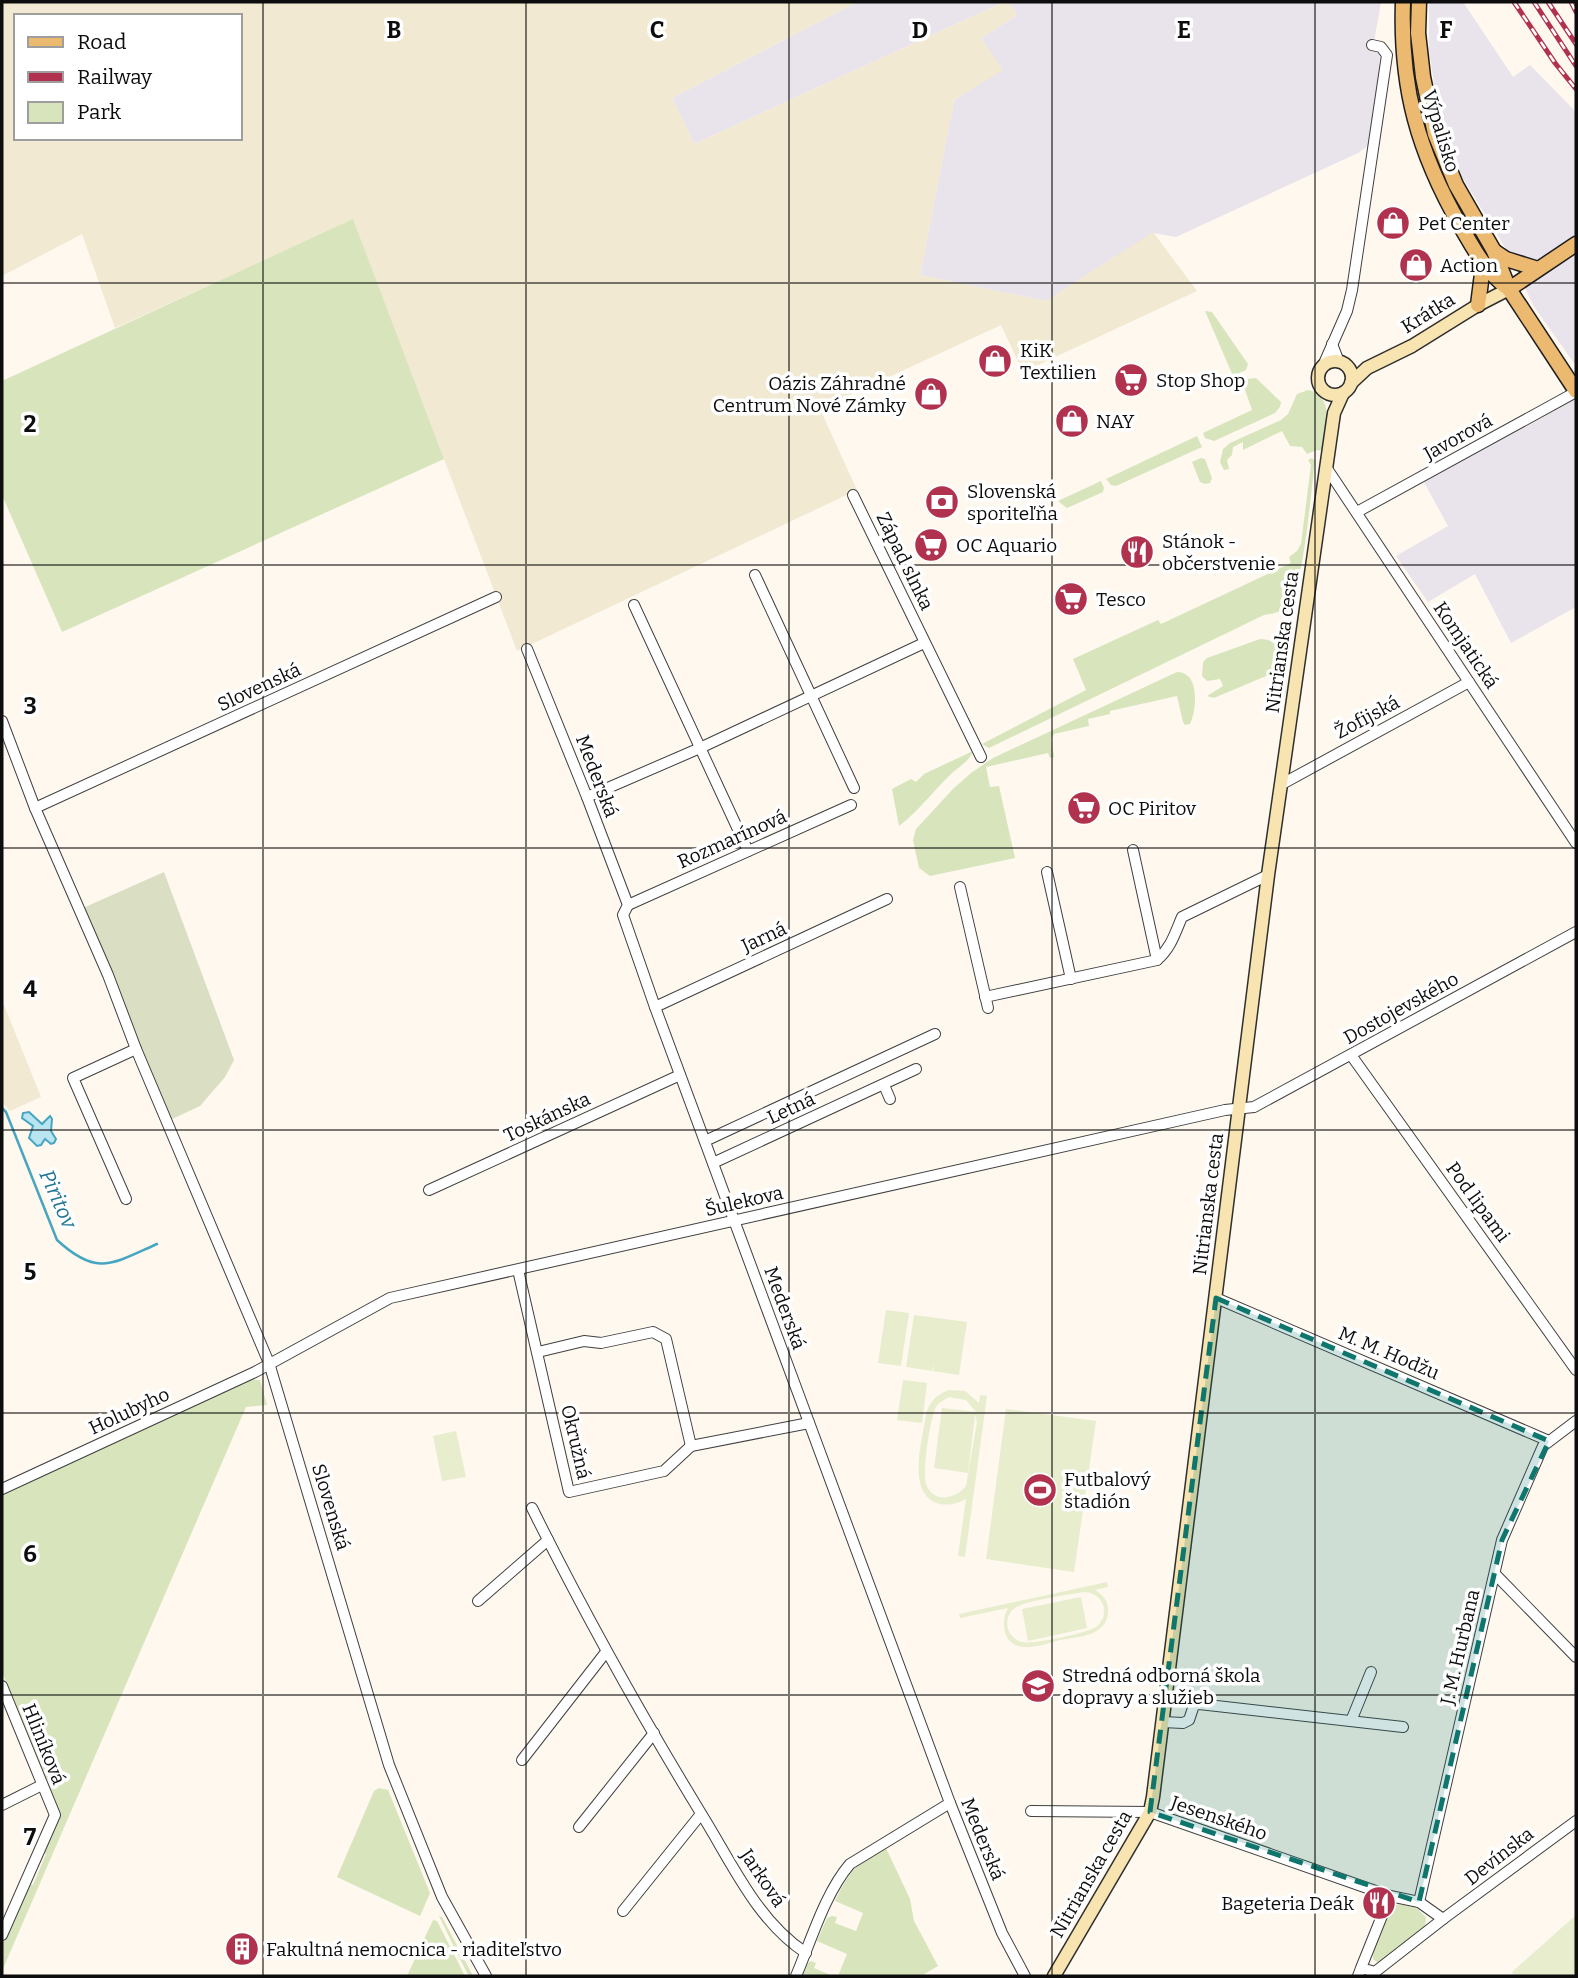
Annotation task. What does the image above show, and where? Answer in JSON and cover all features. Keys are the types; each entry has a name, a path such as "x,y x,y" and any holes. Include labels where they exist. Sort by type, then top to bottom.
{"main road":[{"name":"Výpalisko","path":"1403,2 1406,79 1421,145 1438,187 1483,266 1508,289"},
{"name":"Výpalisko","path":"1419,2 1420,52 1435,134 1456,186 1494,251 1508,289 1576,391"},
{"path":"1508,289 1576,244"},
{"path":"1494,251 1506,259 1538,269"},
{"path":"1478,305 1483,266"},
{"name":"Krátka","path":"1347,388 1367,368 1412,346 1508,289"},
{"path":"1343,364 1351,374 1347,388 1328,393 1319,381 1322,368 1330,362 1343,364 1367,368"},
{"name":"Nitrianska cesta","path":"1054,1976 1150,1812 1268,875 1334,413 1347,388"},
{"name":"Nitrianska cesta","path":"1328,393 1334,413"}],"street":[{"path":"1322,368 1347,311 1352,290 1387,55 1381,47 1372,45"},
{"path":"1332,344 1343,364"},
{"name":"Javorová","path":"1357,512 1576,391"},
{"name":"Komjatická","path":"1326,467 1576,843"},
{"name":"Západ slnka","path":"853,495 981,757"},
{"path":"755,575 854,788"},
{"name":"Slovenská","path":"36,808 496,597"},
{"path":"634,605 748,851"},
{"path":"587,796 700,748 924,643"},
{"name":"Mederská","path":"527,649 628,905 623,915 680,1075 950,1803 1002,1933 1025,1976"},
{"name":"Žofijská","path":"1282,784 1469,682"},
{"name":"Slovenská","path":"2,721 136,1049 269,1363 389,1765 442,1897 486,1976"},
{"name":"Rozmarínová","path":"628,905 851,805"},
{"path":"1133,850 1157,960"},
{"path":"1047,872 1071,979"},
{"path":"985,997 1157,960 1165,953 1174,937 1181,917 1268,875"},
{"path":"960,887 988,1008"},
{"name":"Jarná","path":"656,1007 887,899"},
{"name":"Dostojevského","path":"1240,1109 1254,1107 1576,932"},
{"path":"1152,937 1164,941 1174,937"},
{"path":"705,1141 935,1034"},
{"path":"126,1199 73,1078 136,1049"},
{"name":"Pod lipami","path":"1351,1055 1576,1370"},
{"name":"Letná","path":"713,1163 916,1069"},
{"name":"Toskánska","path":"429,1190 680,1075"},
{"path":"884,1084 890,1100"},
{"name":"Šulekova","path":"269,1363 390,1298 1212,1113 1240,1109"},
{"name":"Okružná","path":"518,1270 569,1492 664,1471 691,1446"},
{"name":"M. M. Hodžu","path":"1216,1298 1549,1441"},
{"path":"538,1352 584,1341 601,1343 653,1332 666,1339 691,1446 809,1423"},
{"name":"Holubyho","path":"2,1489 256,1372 269,1363"},
{"name":"J. M. Hurbana","path":"1419,1902 1502,1540 1543,1446 1576,1421"},
{"name":"Jarková","path":"532,1508 606,1652 750,1897 787,1941 806,1953"},
{"path":"478,1601 548,1540"},
{"path":"1495,1574 1576,1657"},
{"path":"522,1760 606,1652"},
{"path":"1351,1721 1371,1672"},
{"name":"Hliníková","path":"2,1686 55,1815 2,1935"},
{"path":"1163,1722 1183,1723 1189,1720 1194,1705 1199,1704 1403,1727"},
{"path":"579,1828 654,1733"},
{"path":"2,1805 42,1785"},
{"path":"796,1976 825,1908 843,1872 850,1864 950,1803"},
{"name":"Jesenského","path":"1031,1811 1150,1812 1390,1896 1419,1902"},
{"path":"623,1911 701,1814"},
{"name":"Devínska","path":"1375,1974 1443,1919 1576,1821"},
{"path":"1375,1974 1360,1972 1390,1896"},
{"path":"1419,1902 1443,1919"}],"highlighted area":[{"path":"1216,1298 1549,1441 1502,1540 1419,1902 1150,1812"}],"shaded area":[{"path":"2,2 857,2 672,98 694,144 1009,2 1017,15 981,38 1003,70 954,100 920,275 1046,301 1153,232 1197,291 1023,372 1001,325 820,409 857,490 517,651 353,220 115,328 82,234 2,276"},
{"path":"857,2 1004,2 694,144 672,98"},
{"path":"1009,2 1381,2 1374,42 1380,53 1374,142 1358,153 1176,237 1153,233 1046,301 920,275 954,100 1002,70 981,38 1017,15"},
{"path":"1429,2 1463,2 1513,77 1530,65 1576,112 1576,366 1533,305 1511,257 1462,177 1439,115 1429,51"},
{"path":"1576,399 1576,607 1511,643 1475,574 1428,602 1396,556 1448,526 1424,482"},
{"path":"2,1000 41,1097 10,1111 2,1102"}],"green space":[{"path":"353,219 444,459 62,632 2,495 2,381"},
{"path":"1205,311 1212,312 1248,364 1246,370 1233,376"},
{"path":"1256,378 1281,402 1275,413 1214,441 1205,438 1203,433 1252,410 1243,384 1247,379"},
{"path":"1308,390 1317,393 1325,406 1327,424 1324,451 1317,450 1307,454 1302,447 1290,446 1282,431 1243,450 1243,442 1233,447 1232,455 1227,460 1229,469 1224,470 1220,462 1223,449 1230,443 1281,420 1288,414 1297,394"},
{"path":"1197,436 1202,447 1116,486 1106,479"},
{"path":"1312,458 1315,461 1303,559 1294,595 1285,608 1264,615 989,748 982,744 1086,690 1073,659 1158,620 1161,624 1291,563 1289,557 1301,544 1311,465 1308,460"},
{"path":"1205,459 1212,478 1210,483 1200,482 1192,462"},
{"path":"1101,481 1103,492 1067,508 1058,501"},
{"path":"1260,639 1279,645 1284,651 1287,659 1285,697 1281,697 1283,669 1214,698 1207,696 1223,686 1220,679 1207,681 1202,676 1203,662 1207,658"},
{"path":"1177,672 1190,678 1195,692 1190,724 1185,725 1183,722 1177,696 1110,711 1110,714 1088,719 1089,726 1054,734 1051,739 1054,757 1050,758 1048,753 986,767 990,787 999,786 1015,858 930,876 919,868 913,840 916,829 971,773 993,758"},
{"path":"973,751 899,826 892,789 911,779 916,782 924,774"},
{"path":"164,872 234,1060 225,1077 200,1106 170,1120 83,908"},
{"path":"886,1310 909,1313 901,1366 878,1363"},
{"path":"914,1315 967,1322 959,1375 933,1371 934,1363 932,1371 906,1367"},
{"path":"248,1379 260,1380 267,1405 246,1407 2,1971 2,1945 28,1884 33,1885 57,1818 54,1799 2,1672 2,1493"},
{"path":"903,1380 927,1383 922,1423 897,1420"},
{"path":"949,1390 965,1391 979,1403 980,1395 987,1396 965,1557 958,1556 966,1499 951,1504 934,1502 921,1486 919,1475 926,1414 937,1396","holes":["949,1397 966,1400 976,1412 942,1408 934,1468 968,1473 975,1415 977,1422 966,1486 957,1494 939,1497 929,1490 925,1478 931,1422 936,1407"]},
{"name":"Futbalový štadión","path":"1006,1409 1096,1421 1074,1572 986,1559"},
{"path":"456,1431 466,1477 442,1481 433,1436"},
{"path":"1107,1582 1108,1587 1095,1590 1108,1605 1106,1620 1097,1631 1035,1646 1019,1646 1009,1639 1004,1628 1008,1608 960,1618 959,1614","holes":["1089,1593 1098,1597 1104,1608 1103,1618 1096,1627 1037,1642 1022,1642 1009,1632 1008,1617 1021,1605 1048,1598"]},
{"path":"1081,1597 1087,1628 1028,1641 1022,1609"},
{"path":"379,1788 388,1790 430,1893 420,1916 337,1877 374,1791"},
{"path":"885,1846 910,1899 914,1921 938,1966 921,1976 838,1976 847,1954 817,1941 827,1918 832,1916 837,1917 835,1923 856,1931 863,1913 835,1901 855,1869"},
{"path":"1398,1904 1415,1907 1426,1917 1425,1928 1379,1964 1373,1959 1377,1937 1388,1914"},
{"path":"1576,1915 1576,1976 1514,1976 1512,1972"},
{"path":"439,1916 442,1917 473,1976 469,1976 466,1971"},
{"path":"433,1920 437,1921 465,1976 407,1976"},
{"path":"811,1961 816,1963 814,1968 833,1976 800,1976 806,1964"}],"water":[{"path":"29,1112 42,1124 50,1116 51,1131 56,1139 54,1143 51,1144 45,1139 37,1146 29,1138 33,1126 22,1118 23,1113"}],"waterway":[{"name":"Piritov","path":"2,1108 6,1112 57,1240 71,1252 94,1263 116,1261 157,1244"}],"railway":[{"path":"1514,2 1576,89"},
{"path":"1534,2 1576,66"},
{"path":"1548,2 1576,44"},
{"path":"1571,2 1576,12"}],"place":[{"name":"Pet Center","path":"1393,223"},
{"name":"Action","path":"1416,265"},
{"name":"KiK Textilien","path":"995,361"},
{"name":"Stop Shop","path":"1131,380"},
{"name":"Oázis Záhradné Centrum Nové Zámky","path":"931,394"},
{"name":"NAY","path":"1072,421"},
{"name":"Slovenská sporiteľňa","path":"942,502"},
{"name":"OC Aquario","path":"931,545"},
{"name":"Stánok - občerstvenie","path":"1137,552"},
{"name":"Tesco","path":"1071,599"},
{"name":"OC Piritov","path":"1084,808"},
{"name":"Futbalový štadión","path":"1040,1490"},
{"name":"Stredná odborná škola dopravy a služieb","path":"1038,1686"},
{"name":"Bageteria Deák","path":"1379,1903"},
{"name":"Fakultná nemocnica - riaditeľstvo","path":"242,1949"}]}
